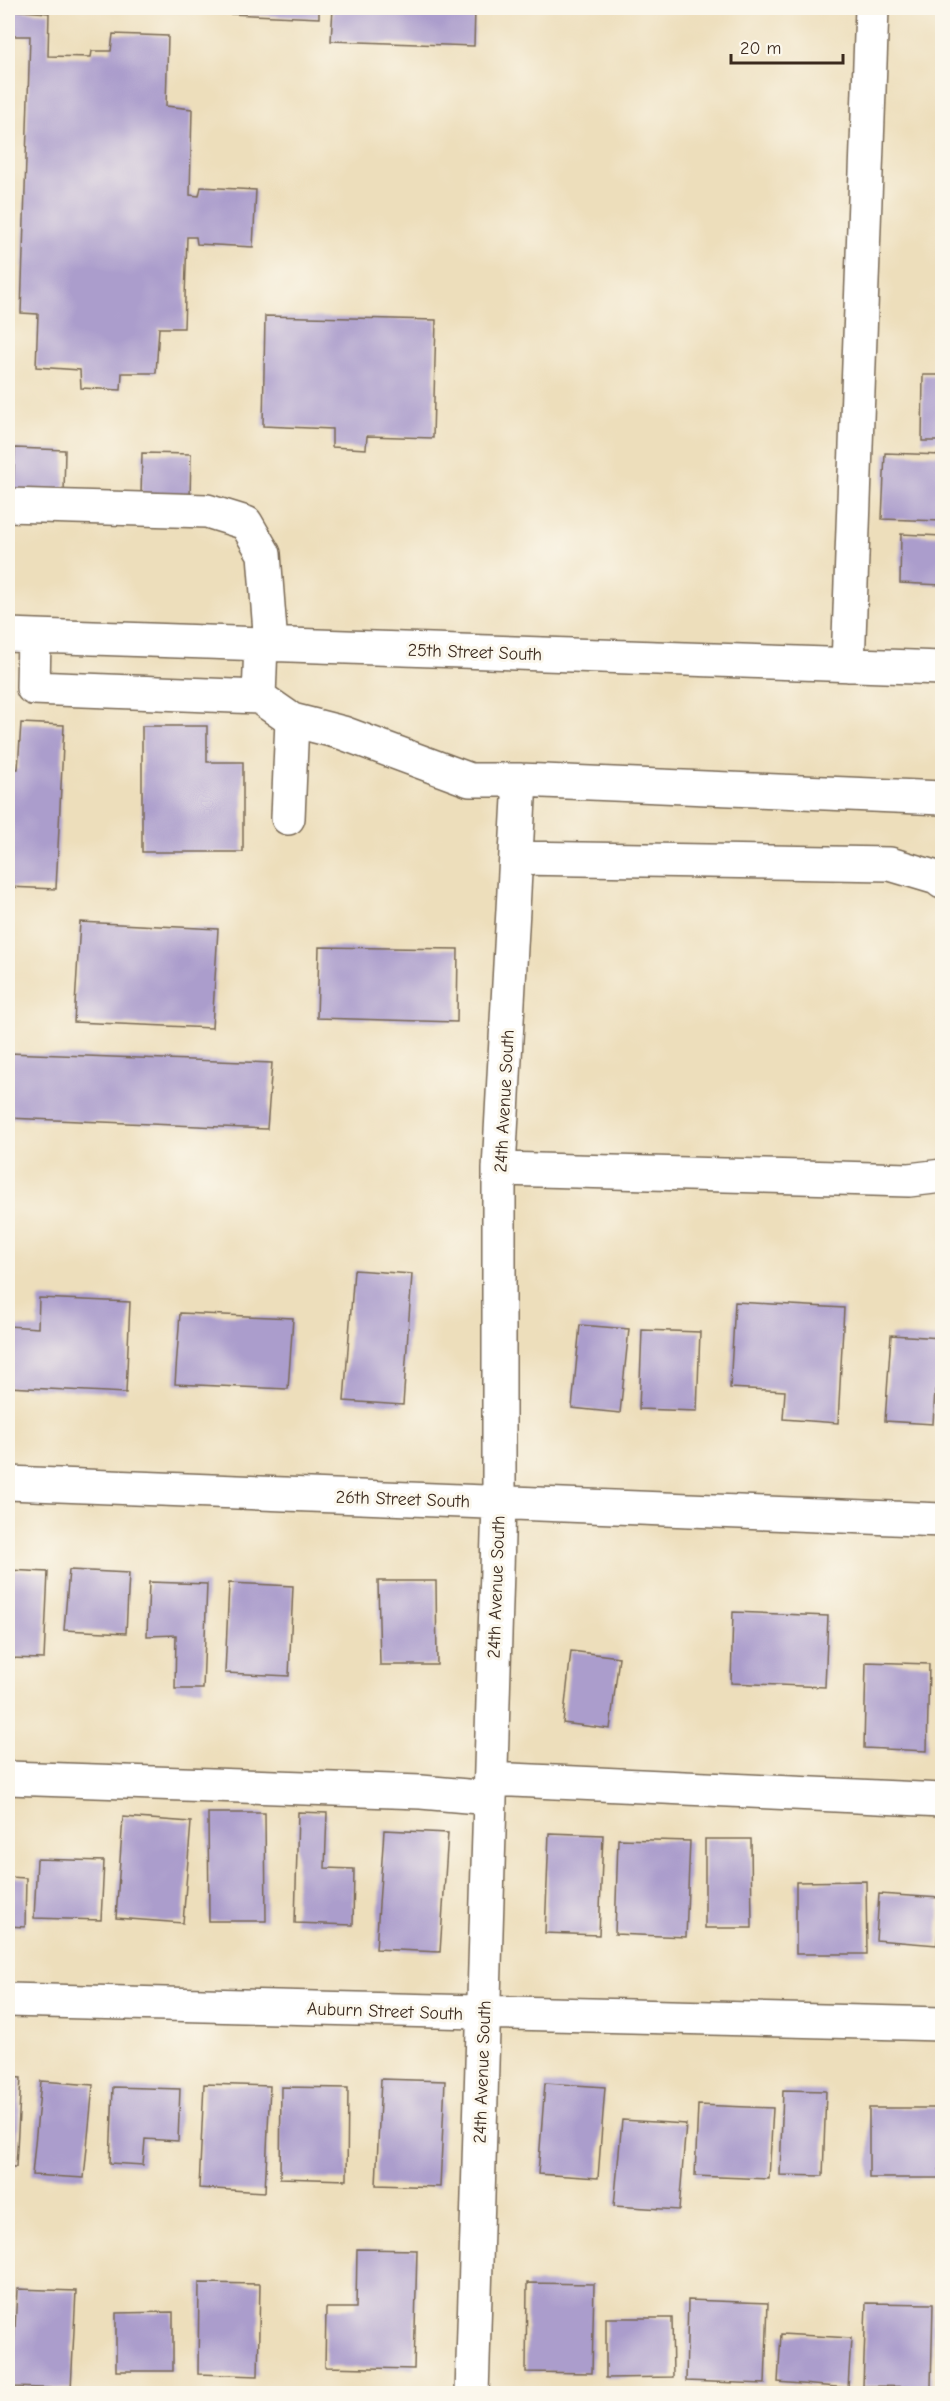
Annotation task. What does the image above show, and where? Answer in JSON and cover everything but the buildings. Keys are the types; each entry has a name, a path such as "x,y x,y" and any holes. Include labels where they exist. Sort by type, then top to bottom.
{"street":[{"path":"848,665 872,8"},
{"path":"8,506 207,511 246,523 264,554 266,644 259,698"},
{"path":"21,636 33,688 259,698 292,720 343,733 470,780 520,780 942,798"},
{"name":"25th Street South","path":"21,636 942,668"},
{"path":"288,818 292,720"},
{"name":"24th Avenue South","path":"472,2394 499,1503 500,1169 520,780"},
{"path":"517,858 890,864 937,878 942,882"},
{"path":"500,1169 909,1179 942,1176"},
{"name":"26th Street South","path":"8,1483 942,1520"},
{"path":"8,1778 362,1790 490,1789 942,1800"},
{"name":"Auburn Street South","path":"8,2000 942,2024"}]}
